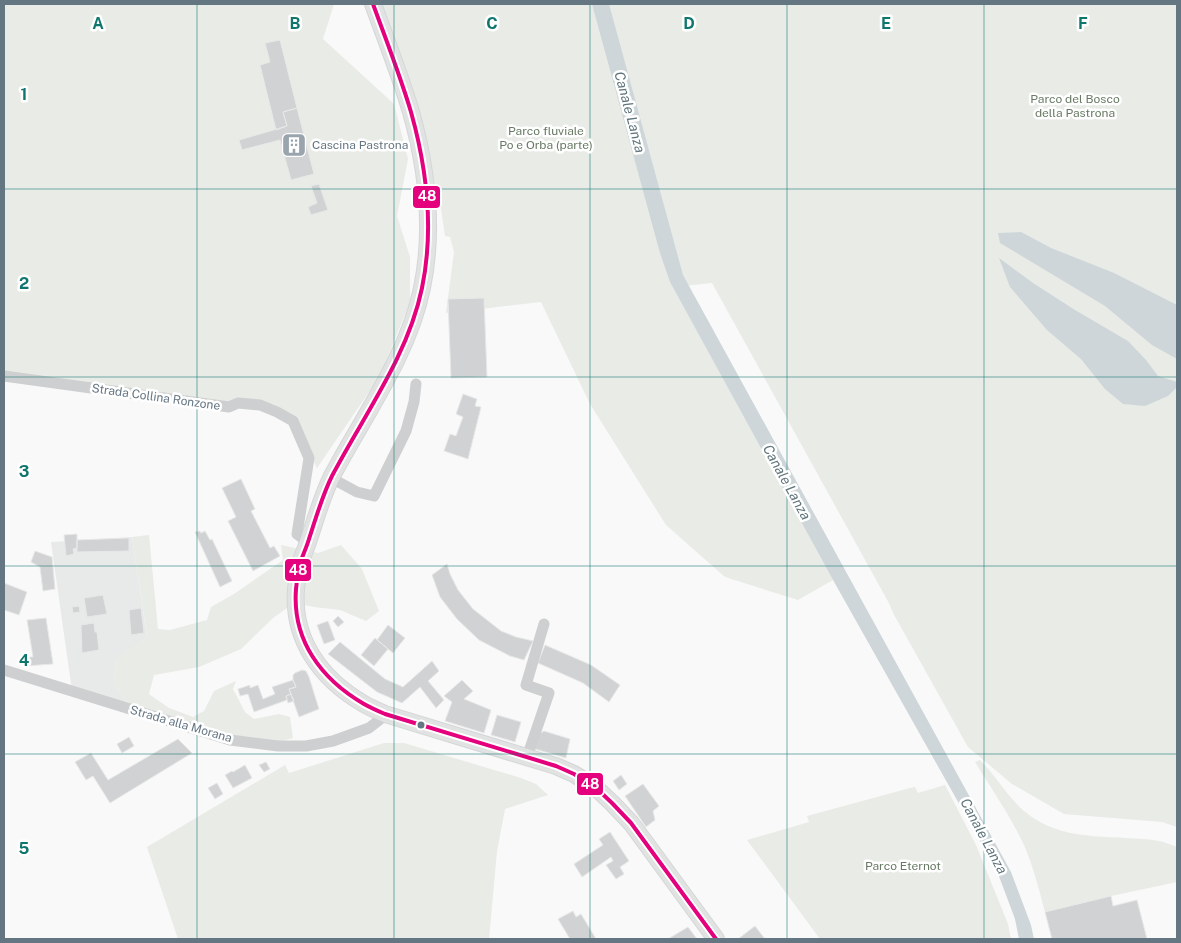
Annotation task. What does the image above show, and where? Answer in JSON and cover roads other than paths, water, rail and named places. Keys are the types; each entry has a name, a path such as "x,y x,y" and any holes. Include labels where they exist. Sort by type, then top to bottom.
{"main road":[{"path":"373,4 411,111 420,148 426,187 429,240 422,288 402,349 331,478 298,570 296,597 299,627 304,641 310,654 328,677 365,705 386,714 556,766 574,774 594,787 631,823 716,939"}],"street":[{"name":"Strada Collina Ronzone","path":"4,376 229,407 238,403 260,405 278,412 293,421 309,458 297,534 308,542"},
{"path":"331,478 357,492 374,496 406,431 414,402 416,384"},
{"path":"527,757 549,693 526,685 544,624"},
{"name":"Strada alla Morana","path":"4,670 230,740 278,746 306,746 333,741 369,728 386,714"}],"water":[{"name":"Canale Lanza","path":"592,4 609,4 683,275 1011,872 1031,925 1034,939 1019,939 1015,919 997,871 833,580 670,282 660,253"},
{"path":"1021,232 1051,248 1114,273 1177,305 1177,359 1152,345 1105,306 1000,243 998,233"},
{"path":"999,258 1033,283 1128,341 1158,376 1177,382 1177,387 1168,396 1145,406 1123,404 1105,389 1081,359 1047,330 1010,287"}],"place":[{"name":"Cascina Pastrona","path":"294,145"}],"park label":[{"name":"Parco del Bosco della Pastrona","path":"1075,106"},
{"name":"Parco fluviale Po e Orba (parte)","path":"546,138"},
{"name":"Parco Eternot","path":"903,866"}]}
